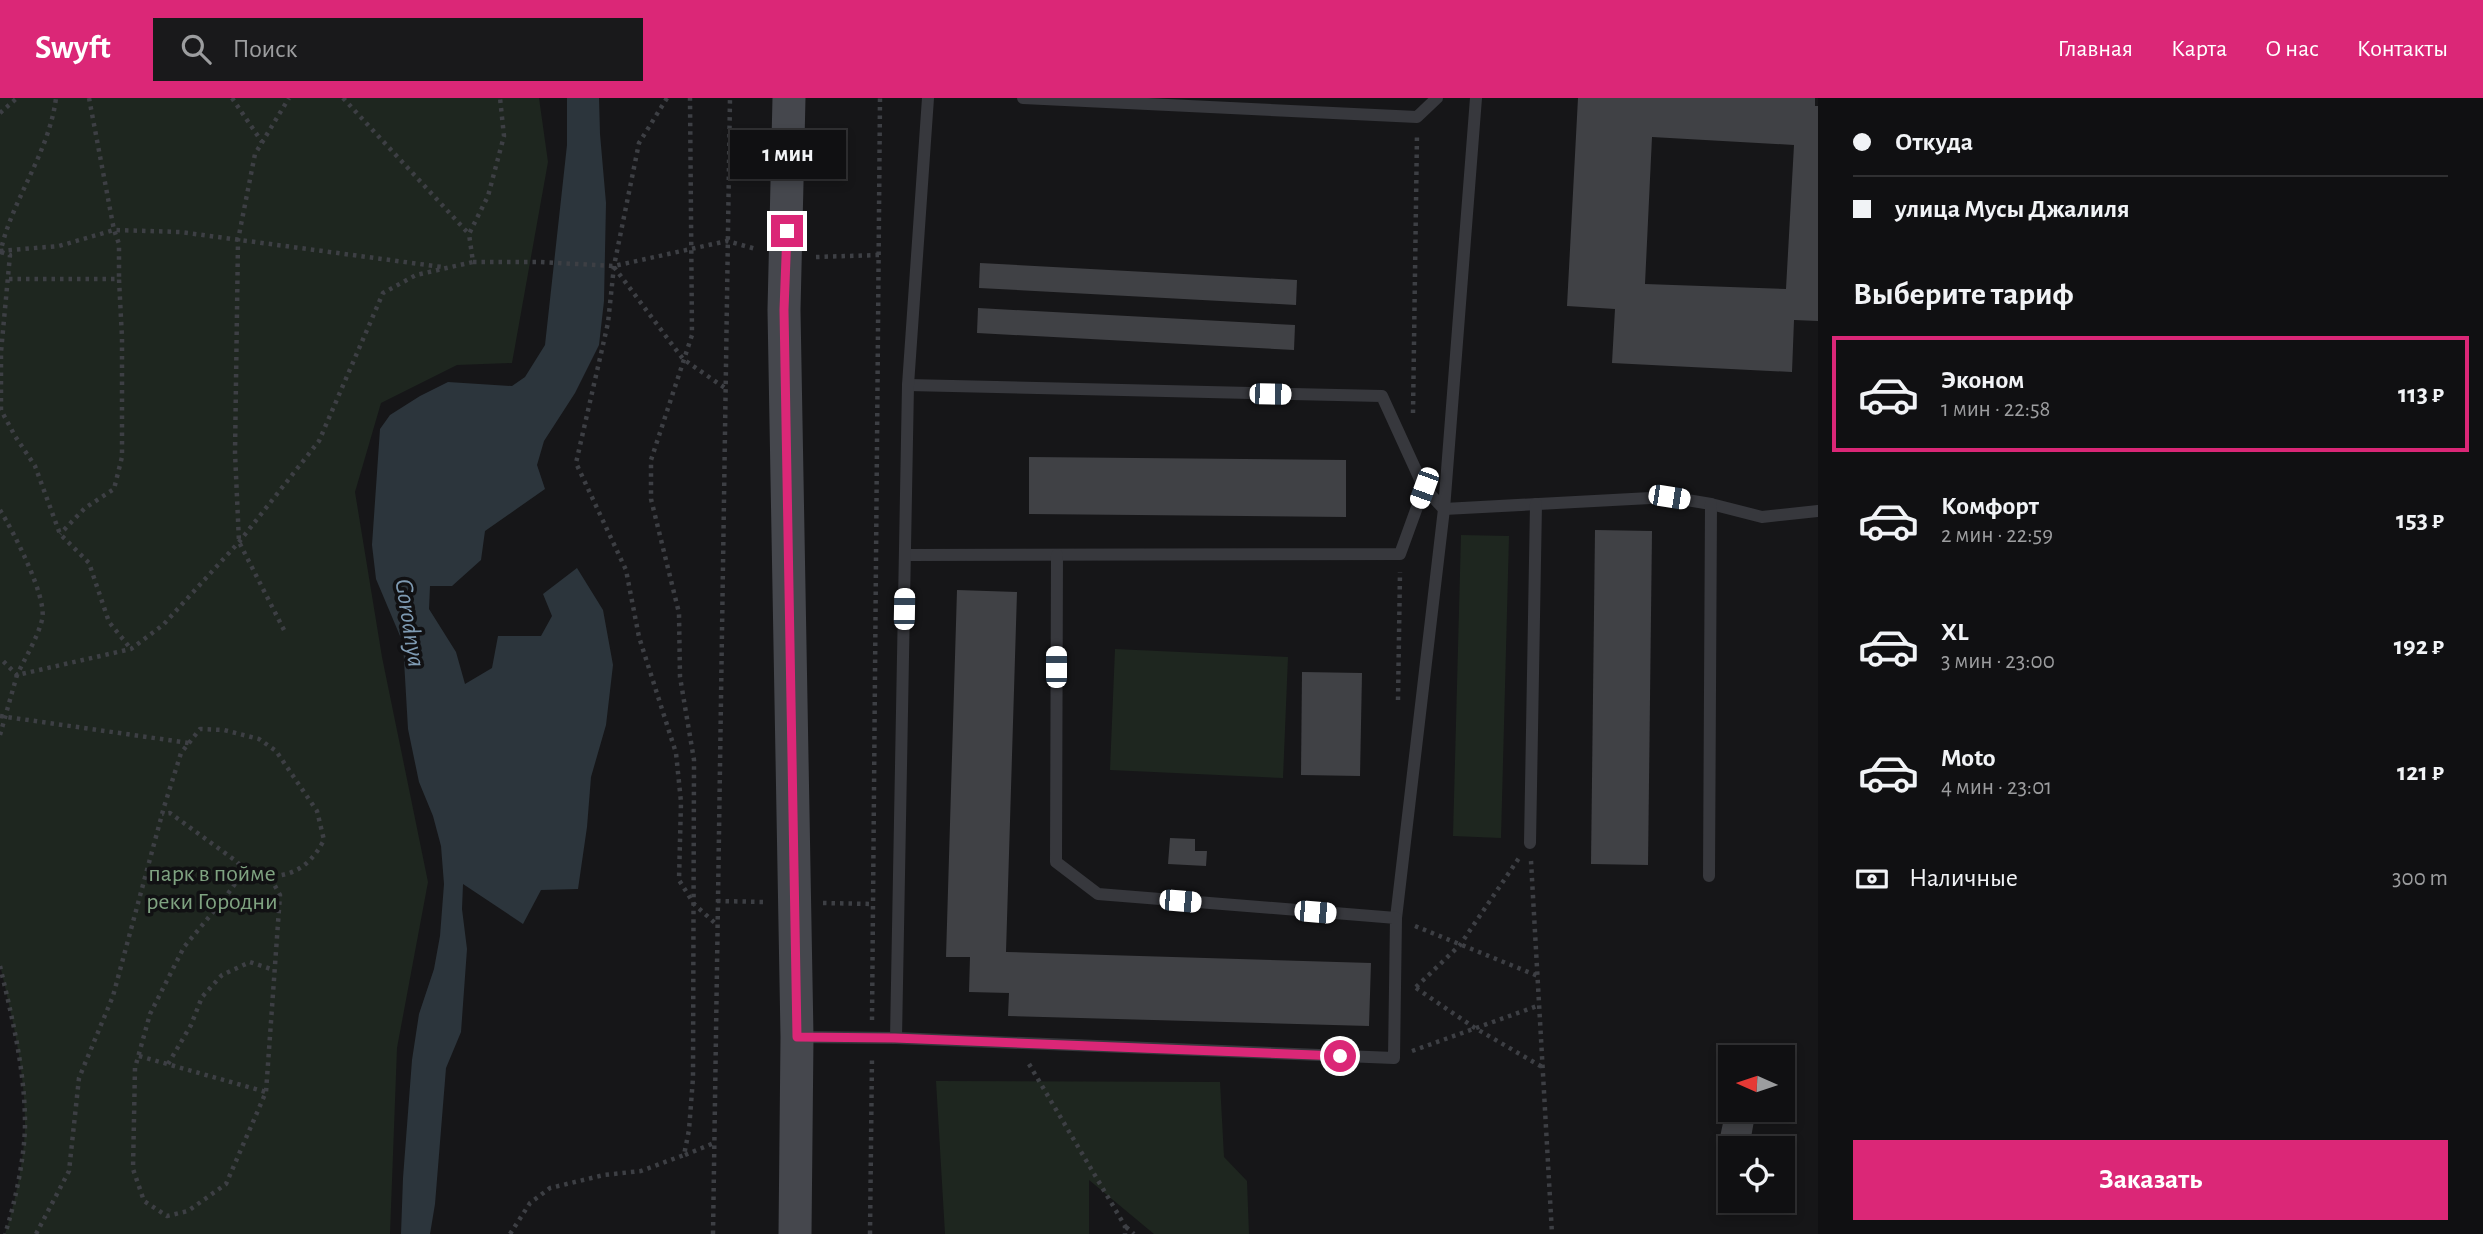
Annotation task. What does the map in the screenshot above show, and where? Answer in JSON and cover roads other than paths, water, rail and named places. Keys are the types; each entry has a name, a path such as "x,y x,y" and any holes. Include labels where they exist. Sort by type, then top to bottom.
{"main road":[{"path":"789,98 784,310 797,1037 795,1234"}],"lane":[{"path":"895,1038 908,385 928,98"},
{"path":"1023,98 1417,117 1437,98"},
{"path":"797,1037 1016,1042 1394,1058 1396,919 1444,509 1476,98"},
{"path":"908,385 1382,396 1424,488 1444,509 1669,497 1762,517 1818,511"},
{"path":"905,555 1400,554 1424,488"},
{"path":"1530,843 1536,504"},
{"path":"1709,876 1711,504"},
{"path":"1057,555 1056,862 1098,894 1396,919"}],"water":[{"name":"Gorodnya","path":"567,98 599,98 606,203 604,301 599,345 575,393 544,441 537,465 545,489 485,531 481,560 452,586 430,586 429,609 456,652 465,684 492,668 498,636 541,636 552,616 543,594 577,568 603,610 613,665 606,725 591,777 578,889 541,890 523,924 463,884 462,909 467,949 461,1032 446,1068 430,1234 401,1234 412,1060 419,1014 434,969 440,936 444,884 441,846 433,816 419,782 408,729 403,643 376,579 372,545 380,429 390,415 448,382 512,386 525,377 545,345 567,145"}],"park label":[{"name":"парк в пойме реки Городни","path":"212,888"}]}
